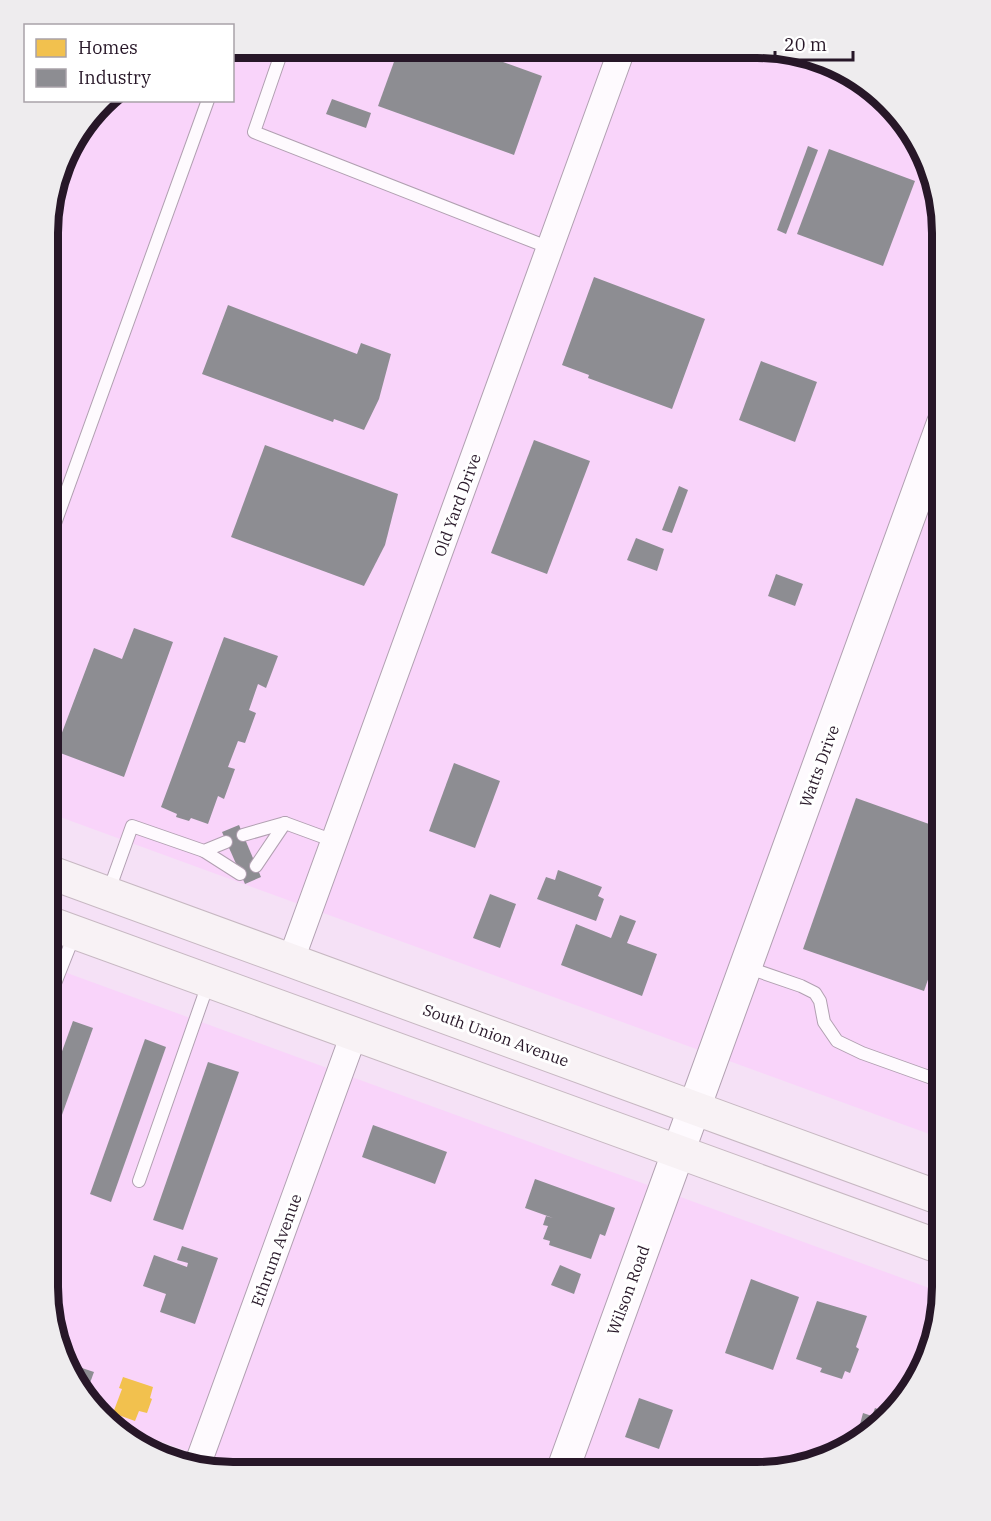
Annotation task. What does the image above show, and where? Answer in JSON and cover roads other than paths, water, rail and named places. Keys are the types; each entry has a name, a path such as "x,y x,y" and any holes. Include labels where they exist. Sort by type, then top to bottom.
{"main road":[{"name":"South Union Avenue","path":"58,875 932,1195"},
{"path":"62,928 932,1244"}],"street":[{"name":"Old Yard Drive","path":"291,960 619,58"},
{"name":"Watts Drive","path":"694,1108 932,453"},
{"name":"Ethrum Avenue","path":"200,1459 354,1034"},
{"name":"Wilson Road","path":"566,1462 694,1108"}],"lane":[{"path":"279,59 254,132 550,248"},
{"path":"58,515 207,102"},
{"path":"243,835 285,823 334,841"},
{"path":"256,866 285,823"},
{"path":"108,893 132,826 204,851 240,874"},
{"path":"204,851 226,842"},
{"path":"58,949 62,928"},
{"path":"746,966 815,993 820,1001 824,1022 837,1041 862,1053 932,1078"},
{"path":"139,1180 209,981"}]}
